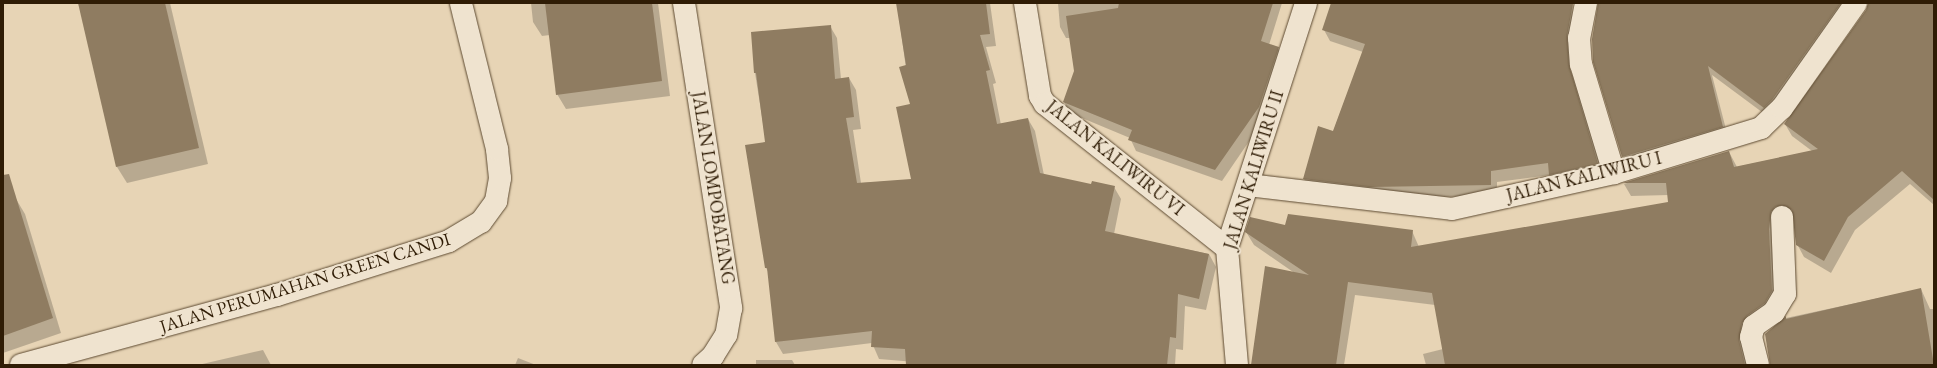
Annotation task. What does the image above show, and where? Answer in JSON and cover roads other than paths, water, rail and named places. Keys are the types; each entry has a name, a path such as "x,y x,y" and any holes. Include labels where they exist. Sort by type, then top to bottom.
{"street":[{"name":"JALAN PERUMAHAN GREEN CANDI","path":"21,365 277,295 449,241 480,222 496,201 500,178 497,149 461,3"},
{"name":"JALAN LOMPOBATANG","path":"684,3 731,308 726,334 713,356 703,365"},
{"name":"JALAN KALIWIRU VI","path":"1025,3 1040,96 1045,104 1227,248"},
{"name":"JALAN KALIWIRU II","path":"1237,365 1227,248 1306,3"},
{"path":"1586,3 1579,38 1581,64 1614,173"},
{"name":"JALAN KALIWIRU I","path":"1248,185 1452,209 1614,173 1761,128 1782,108 1856,3"},
{"path":"1758,365 1752,337 1754,326 1774,312 1785,294 1782,217"}]}
